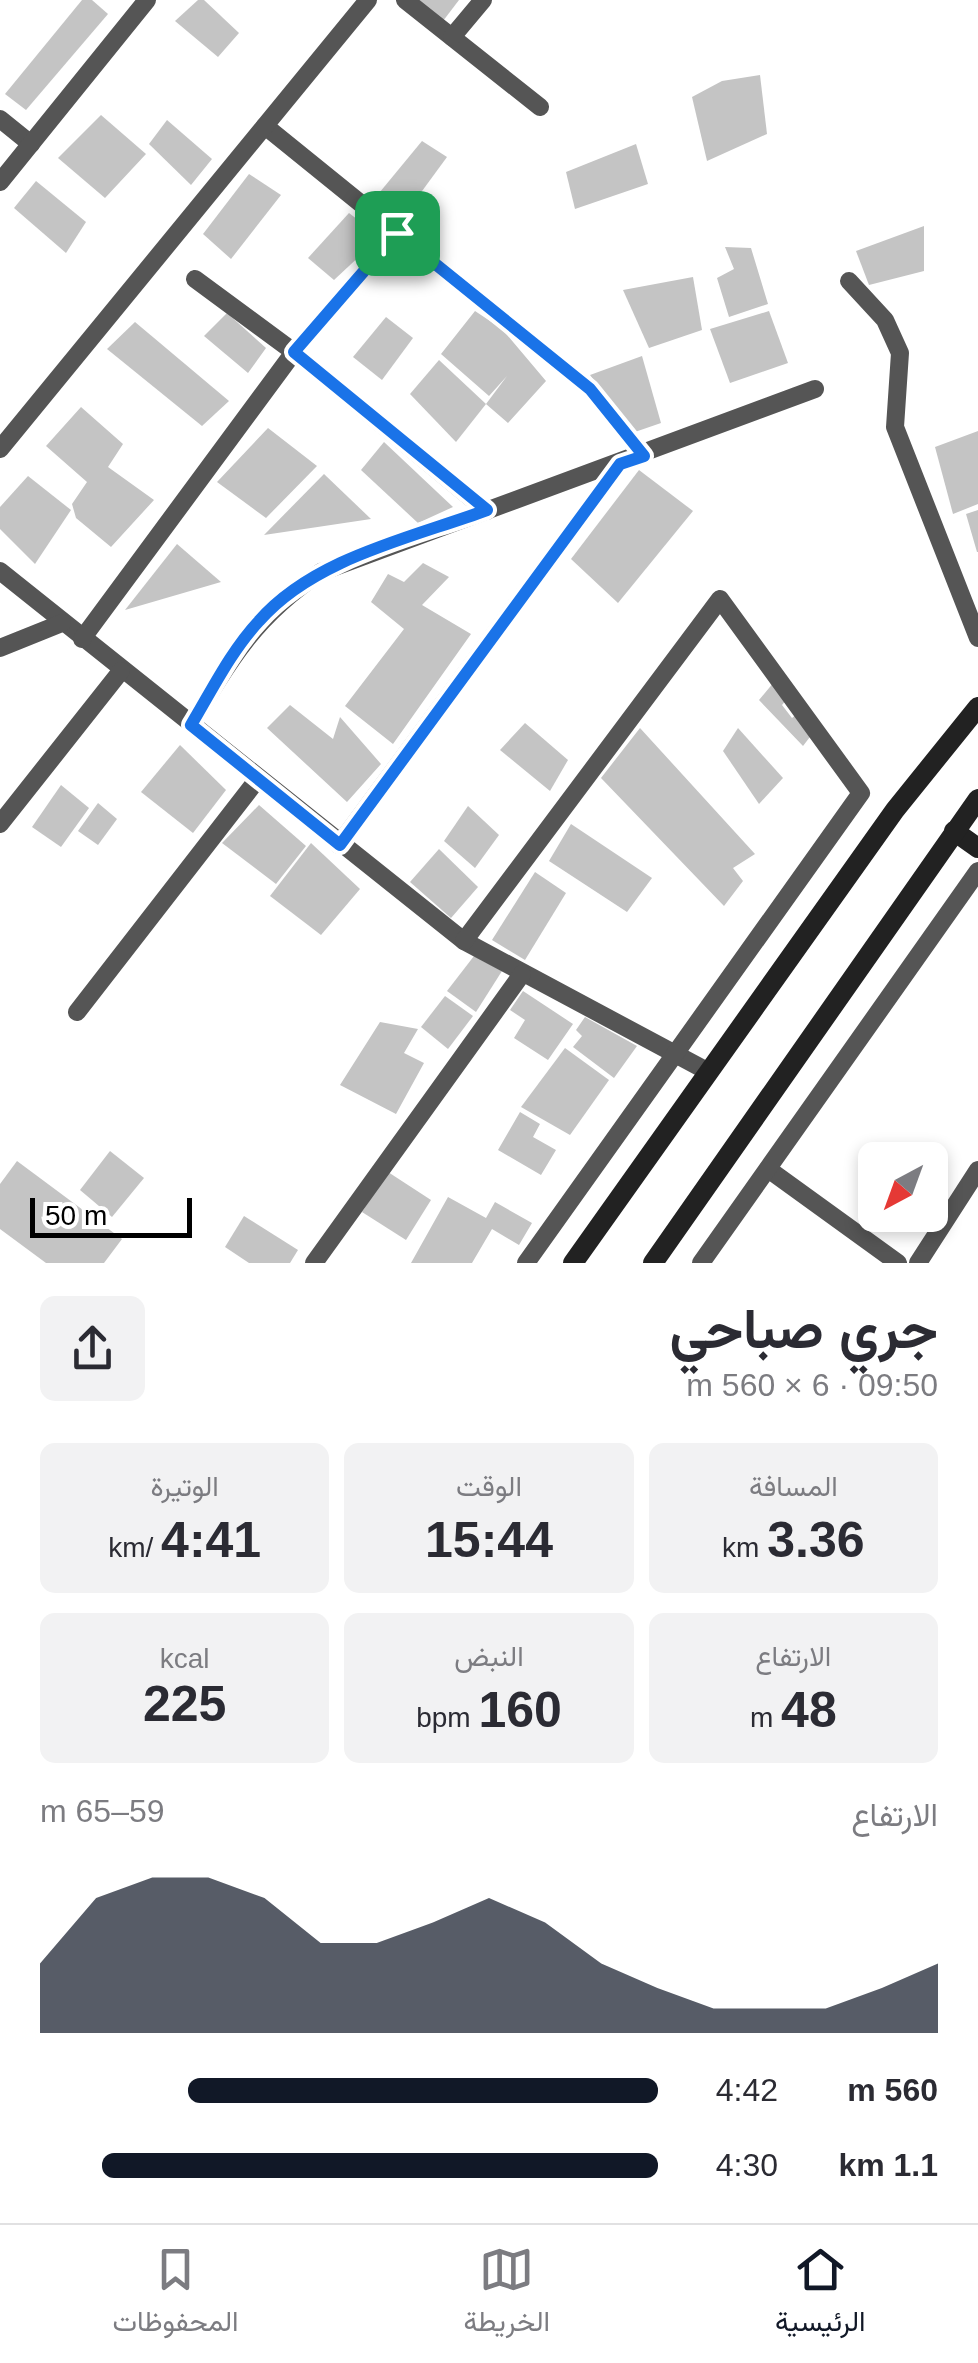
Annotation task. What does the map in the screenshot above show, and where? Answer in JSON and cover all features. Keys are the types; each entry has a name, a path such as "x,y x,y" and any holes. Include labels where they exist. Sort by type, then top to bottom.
{"main road":[{"path":"573,1263 895,810 978,707"},
{"path":"653,1263 978,798"},
{"path":"954,832 978,848"}],"street":[{"path":"0,448 368,0"},
{"path":"405,0 540,107"},
{"path":"452,38 482,0"},
{"path":"0,182 138,3"},
{"path":"0,118 31,144"},
{"path":"265,126 590,389 644,456"},
{"path":"82,639 294,352 397,233"},
{"path":"195,279 294,352 487,510"},
{"path":"849,281 885,320 900,353 895,427 978,638"},
{"path":"191,725 236,650 283,597 322,572 644,456 814,389"},
{"path":"340,845 620,464"},
{"path":"0,571 121,672 464,941 707,1071"},
{"path":"464,941 720,599 861,792 526,1263"},
{"path":"0,648 62,623"},
{"path":"0,824 121,672"},
{"path":"77,1012 257,780"},
{"path":"701,1263 978,872"},
{"path":"314,1263 522,974"},
{"path":"768,1169 898,1263"},
{"path":"918,1263 978,1170"}],"building":[{"path":"82,0 92,0 108,14 26,110 5,94"},
{"path":"198,0 204,0 239,33 218,57 175,21"},
{"path":"417,0 459,0 443,21"},
{"path":"760,75 767,134 707,161 692,97 722,81"},
{"path":"101,115 146,154 105,198 58,158"},
{"path":"167,120 212,159 191,185 149,144"},
{"path":"422,141 447,157 403,217 375,198"},
{"path":"636,144 648,184 575,209 566,172"},
{"path":"249,174 281,195 231,259 203,234"},
{"path":"36,181 86,222 66,253 14,208"},
{"path":"349,213 380,237 334,280 308,258"},
{"path":"924,226 924,271 869,285 856,251"},
{"path":"725,247 751,248 768,304 729,317 717,278 734,269"},
{"path":"693,277 702,330 649,348 623,290"},
{"path":"475,311 502,329 546,381 508,423 486,404 507,376 489,396 441,354"},
{"path":"769,311 788,363 730,383 710,329"},
{"path":"227,313 266,348 248,373 204,336"},
{"path":"386,317 413,338 382,380 353,357"},
{"path":"135,322 229,401 202,426 107,349"},
{"path":"642,356 661,423 632,433 590,375"},
{"path":"439,360 486,404 456,442 410,394"},
{"path":"81,407 123,444 108,467 154,500 111,547 76,518 72,504 87,482 46,446"},
{"path":"268,428 317,466 266,518 217,482"},
{"path":"978,431 978,504 953,514 935,447"},
{"path":"384,442 453,507 418,523 361,470"},
{"path":"639,470 693,511 618,603 571,559"},
{"path":"324,474 371,519 264,535"},
{"path":"28,476 71,510 35,564 0,529 0,507"},
{"path":"978,510 978,552 977,552 966,514"},
{"path":"177,544 221,582 125,610"},
{"path":"423,563 449,577 422,605 471,634 393,744 345,706 404,629 371,602 388,574 404,582"},
{"path":"774,682 788,698 782,705 792,718 799,712 813,733 803,746 759,700"},
{"path":"290,705 333,739 340,717 381,764 347,802 267,728"},
{"path":"525,723 568,760 550,791 500,750"},
{"path":"640,728 755,854 733,868 743,881 724,906 601,778"},
{"path":"738,728 783,778 759,804 723,751"},
{"path":"180,745 226,790 193,833 141,792"},
{"path":"61,785 89,808 61,847 32,827"},
{"path":"98,803 117,819 98,845 78,831"},
{"path":"259,805 306,846 276,884 222,843"},
{"path":"468,806 499,835 475,868 444,841"},
{"path":"571,824 652,878 627,912 549,861"},
{"path":"311,843 360,889 321,935 270,896"},
{"path":"439,849 478,887 451,918 410,882"},
{"path":"535,872 566,893 525,960 492,940"},
{"path":"474,956 502,971 476,1012 447,991"},
{"path":"523,991 573,1024 548,1060 514,1038 525,1020 510,1010"},
{"path":"445,996 473,1016 448,1049 421,1027"},
{"path":"585,1017 637,1046 614,1078 573,1047 582,1036 576,1030"},
{"path":"380,1022 418,1029 404,1053 424,1063 396,1114 340,1085"},
{"path":"565,1048 609,1080 570,1135 521,1107"},
{"path":"520,1112 540,1124 533,1137 556,1150 541,1175 498,1150"},
{"path":"110,1151 144,1178 112,1217 80,1190"},
{"path":"17,1161 122,1239 104,1263 46,1263 0,1229 0,1184"},
{"path":"388,1172 431,1200 406,1240 362,1212"},
{"path":"448,1197 486,1218 495,1202 532,1223 519,1245 492,1229 472,1263 411,1263"},
{"path":"244,1216 298,1250 290,1263 249,1263 225,1247"}],"route":[{"path":"397,233 590,389 644,456 620,464 340,845 191,725 236,650 283,597 322,572 487,510 294,352 397,233"}]}
